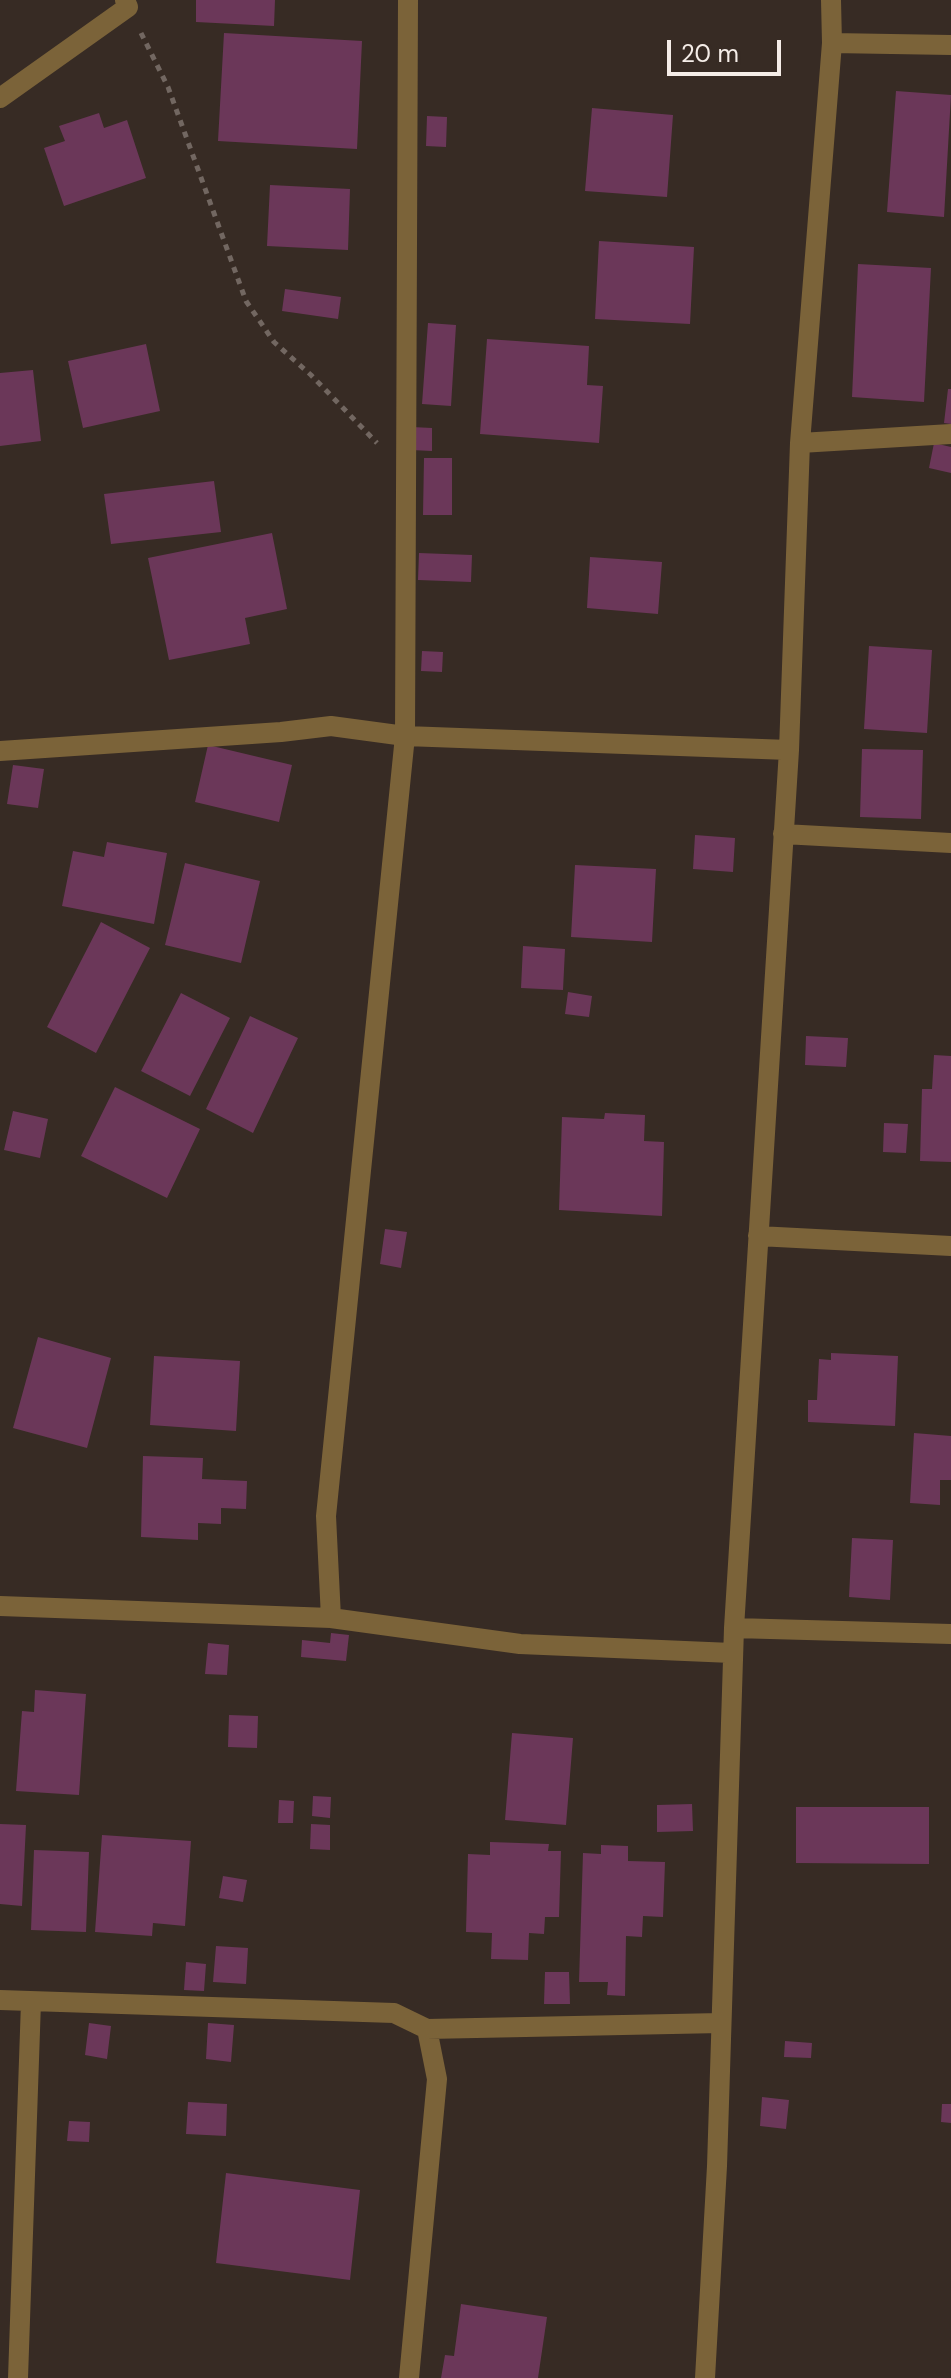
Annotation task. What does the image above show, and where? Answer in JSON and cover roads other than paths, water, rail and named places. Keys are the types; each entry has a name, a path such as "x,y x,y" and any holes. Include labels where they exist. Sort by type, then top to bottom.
{"street":[{"path":"331,1618 326,1516 405,736 408,0"},
{"path":"705,2378 721,2023 732,1653 789,750 800,443 832,43 831,0"},
{"path":"0,98 126,4"},
{"path":"832,43 951,45"},
{"path":"800,443 951,434"},
{"path":"0,751 331,726 405,736 789,750"},
{"path":"783,834 951,843"},
{"path":"758,1236 951,1246"},
{"path":"0,1606 331,1618 520,1644 732,1653"},
{"path":"734,1628 951,1634"},
{"path":"0,2000 394,2013 427,2029 721,2023"},
{"path":"18,2378 31,2002"},
{"path":"409,2378 437,2079 427,2029"}]}
